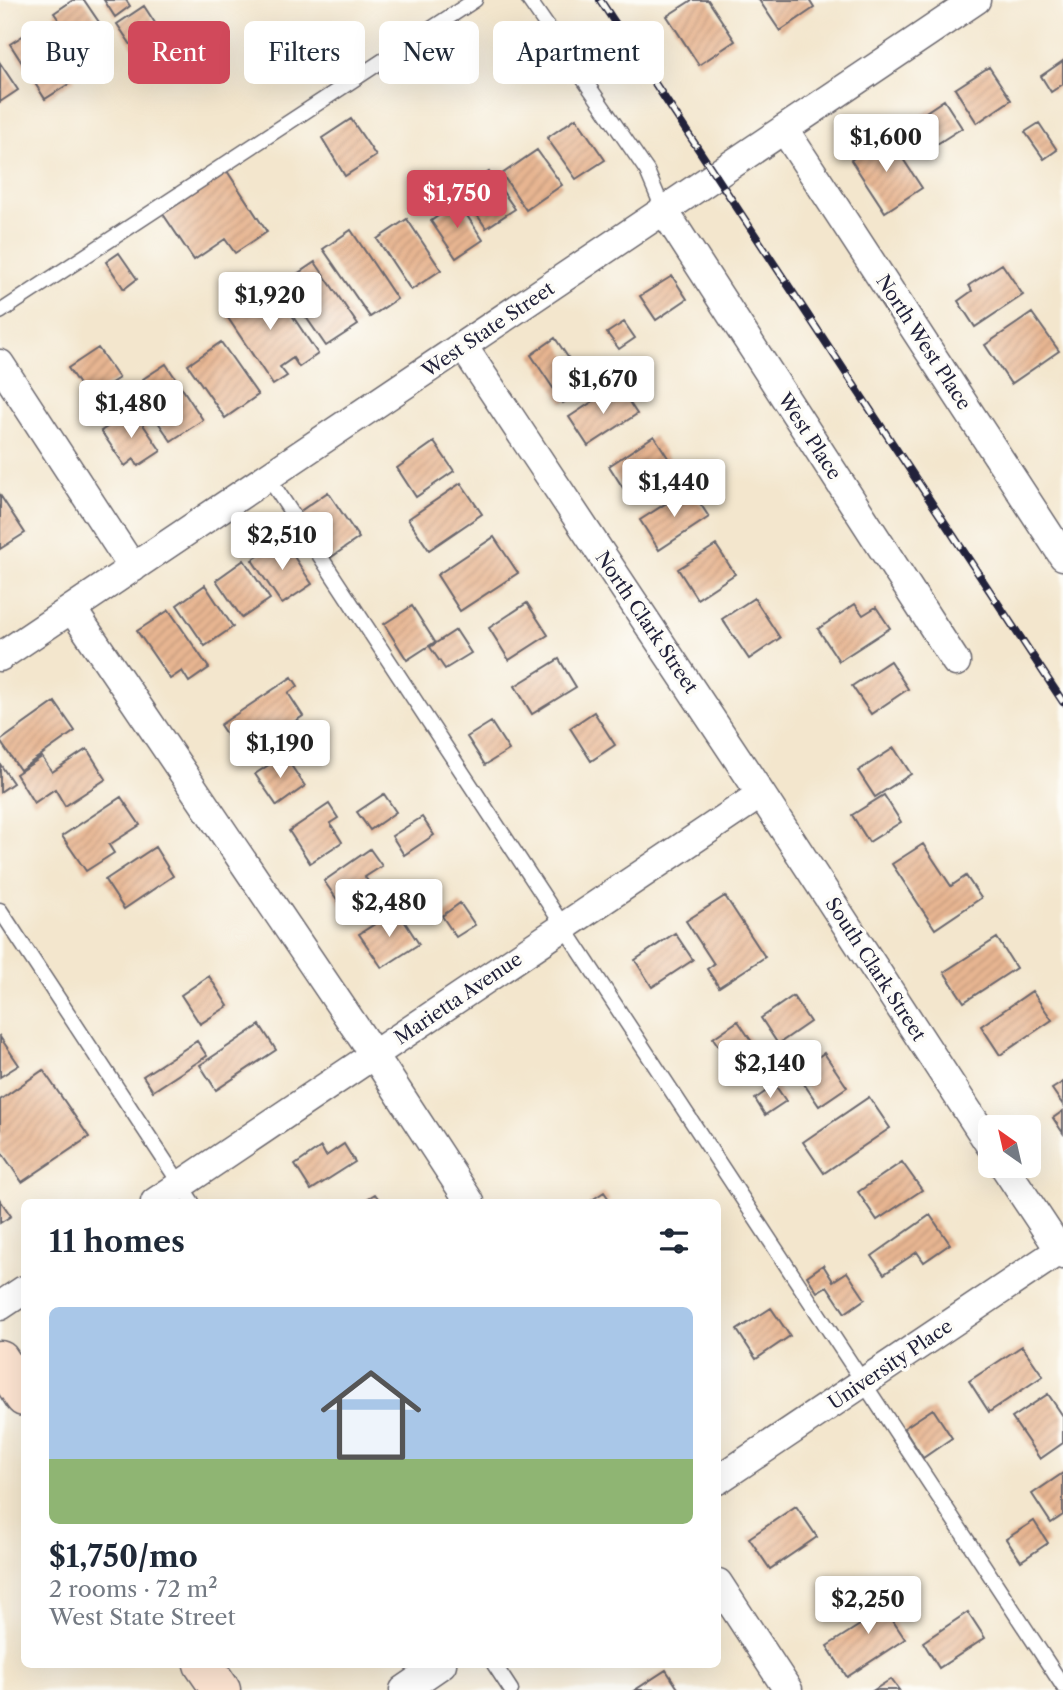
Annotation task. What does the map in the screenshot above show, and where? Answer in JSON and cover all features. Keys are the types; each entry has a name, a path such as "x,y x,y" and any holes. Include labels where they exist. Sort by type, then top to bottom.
{"main road":[{"path":"0,1360 21,1392"},
{"path":"206,1668 220,1690"}],"street":[{"name":"West State Street","path":"0,657 976,0"},
{"name":"North West Place","path":"784,128 1063,555"},
{"name":"West Place","path":"663,209 956,662"},
{"name":"North Clark Street","path":"463,346 761,794"},
{"path":"0,364 133,568"},
{"path":"72,609 374,1055 468,1199"},
{"name":"Marietta Avenue","path":"167,1199 186,1194 374,1055 761,794"},
{"name":"South Clark Street","path":"761,794 978,1126"},
{"path":"1012,1178 1062,1251"},
{"name":"University Place","path":"721,1478 1062,1251"},
{"path":"0,1306 21,1292"},
{"path":"721,1588 788,1690"},
{"path":"404,1690 436,1668"}],"lane":[{"path":"0,312 475,0"},
{"path":"529,0 647,171 663,209"},
{"path":"268,477 1063,1686"},
{"path":"0,910 186,1194"},
{"path":"497,1668 511,1690"}],"building":[{"path":"73,0 84,0 98,21 60,21 54,13"},
{"path":"104,0 126,0 130,6 115,17"},
{"path":"692,0 708,0 735,41 699,65 667,16"},
{"path":"759,0 809,0 814,8 780,31"},
{"path":"144,6 154,21 128,21 128,40 117,24"},
{"path":"21,37 21,61 10,44"},
{"path":"1063,61 1063,84 1051,92 1041,76"},
{"path":"0,63 18,90 0,102"},
{"path":"989,67 1011,100 977,123 955,89"},
{"path":"35,84 69,84 45,99"},
{"path":"944,100 962,128 926,151 908,124"},
{"path":"576,118 605,160 576,179 547,138"},
{"path":"351,119 376,156 345,176 322,138"},
{"path":"1039,123 1057,150 1044,159 1025,132"},
{"path":"888,136 922,188 885,212 851,160"},
{"path":"537,150 562,185 526,210 502,174"},
{"path":"227,171 267,232 235,253 225,239 194,260 163,214"},
{"path":"489,172 515,209 486,228 461,191"},
{"path":"458,202 483,240 456,258 431,221"},
{"path":"407,219 441,270 411,290 377,239"},
{"path":"351,230 397,299 370,317 323,249"},
{"path":"119,253 137,279 124,289 106,262"},
{"path":"315,262 358,325 326,346 290,294 302,287 294,276"},
{"path":"1002,264 1023,295 975,327 958,301 972,291 969,285"},
{"path":"672,276 687,299 656,320 640,296"},
{"path":"269,281 318,354 299,367 293,358 280,367 287,376 273,385 224,312"},
{"path":"1032,313 1059,351 1011,384 985,345"},
{"path":"624,322 635,338 619,349 607,333"},
{"path":"555,338 588,387 563,403 531,355"},
{"path":"221,342 258,395 225,418 188,365"},
{"path":"98,348 119,378 88,398 68,368"},
{"path":"166,364 203,420 171,441 138,393 148,386 143,379"},
{"path":"618,385 637,414 588,446 569,417"},
{"path":"133,410 161,451 138,466 134,459 125,466 101,431"},
{"path":"654,436 672,464 627,494 609,466"},
{"path":"434,442 454,471 416,497 397,468"},
{"path":"461,483 482,514 429,550 408,519"},
{"path":"690,488 709,517 659,550 640,520"},
{"path":"328,492 359,538 330,558 299,512"},
{"path":"0,495 25,533 0,549"},
{"path":"494,537 518,573 460,611 437,575"},
{"path":"283,540 312,584 282,604 252,560"},
{"path":"716,545 735,574 697,599 678,569"},
{"path":"244,560 270,599 242,618 216,580"},
{"path":"205,585 233,627 205,646 177,605"},
{"path":"754,598 780,638 749,659 722,619"},
{"path":"527,603 548,635 509,660 489,628"},
{"path":"855,604 863,615 876,607 890,628 839,661 818,629"},
{"path":"412,606 435,642 407,660 384,624"},
{"path":"169,610 209,668 189,682 182,671 170,679 137,631"},
{"path":"456,630 471,653 445,669 430,647"},
{"path":"559,659 576,687 532,714 515,686"},
{"path":"890,661 908,689 871,714 852,686"},
{"path":"292,677 298,686 288,693 303,716 242,757 220,725"},
{"path":"55,702 75,731 20,770 0,741"},
{"path":"594,712 615,745 591,761 570,728"},
{"path":"491,722 509,750 485,765 467,737"},
{"path":"894,748 911,774 875,797 858,771"},
{"path":"87,749 106,779 65,806 55,789 34,803 16,774 42,757 52,772"},
{"path":"284,755 305,786 277,806 255,774"},
{"path":"0,764 13,783 0,792"},
{"path":"384,794 396,812 370,830 357,812"},
{"path":"884,795 901,822 869,842 852,815"},
{"path":"121,797 140,825 109,845 114,853 86,871 62,836"},
{"path":"329,804 338,818 330,823 342,842 310,863 289,831"},
{"path":"422,817 434,835 404,855 392,836"},
{"path":"923,844 951,886 966,876 981,898 935,929 892,864"},
{"path":"155,847 173,876 124,909 105,880"},
{"path":"370,849 382,866 365,877 380,898 350,918 324,881"},
{"path":"725,896 765,957 719,987 707,969 714,964 686,921"},
{"path":"460,903 475,925 456,937 442,916"},
{"path":"397,910 419,944 382,968 359,934"},
{"path":"675,933 693,960 652,987 635,960"},
{"path":"997,938 1016,968 964,1002 944,972"},
{"path":"209,976 228,1006 200,1024 181,995"},
{"path":"1032,991 1052,1020 1000,1055 981,1026"},
{"path":"793,996 810,1022 778,1044 761,1018"},
{"path":"738,1021 756,1048 731,1065 713,1038"},
{"path":"260,1025 276,1050 216,1090 200,1065"},
{"path":"0,1037 19,1065 0,1077"},
{"path":"197,1041 207,1056 153,1091 143,1076"},
{"path":"824,1053 847,1087 819,1106 796,1072"},
{"path":"43,1070 89,1137 22,1182 0,1150 0,1100"},
{"path":"1063,1082 1063,1105 1052,1089"},
{"path":"775,1085 786,1101 765,1115 755,1099"},
{"path":"869,1097 890,1128 824,1173 803,1142"},
{"path":"1063,1111 1063,1133 1053,1118"},
{"path":"344,1144 355,1162 311,1190 295,1165 321,1147 326,1156"},
{"path":"902,1162 922,1190 877,1220 858,1192"},
{"path":"604,1192 609,1199 594,1199"},
{"path":"0,1200 11,1216 0,1223"},
{"path":"930,1215 950,1244 924,1262 917,1252 884,1274 872,1256"},
{"path":"823,1265 833,1281 847,1272 865,1299 845,1313 827,1286 817,1292 807,1276"},
{"path":"771,1308 790,1336 756,1359 737,1330"},
{"path":"1022,1346 1043,1376 989,1412 969,1381"},
{"path":"1048,1394 1063,1416 1063,1443 1040,1459 1012,1418"},
{"path":"933,1409 952,1438 923,1458 904,1428"},
{"path":"1063,1473 1063,1515 1051,1523 1032,1494"},
{"path":"796,1506 817,1537 770,1569 749,1538"},
{"path":"1034,1521 1048,1543 1021,1561 1006,1539"},
{"path":"884,1588 893,1603 885,1609 905,1639 847,1677 827,1646 866,1621 857,1606"},
{"path":"968,1612 985,1638 939,1668 923,1642"},
{"path":"666,1670 679,1690 635,1690"},
{"path":"891,1679 899,1690 874,1690"}],"railway":[{"path":"600,0 1063,702"}]}
